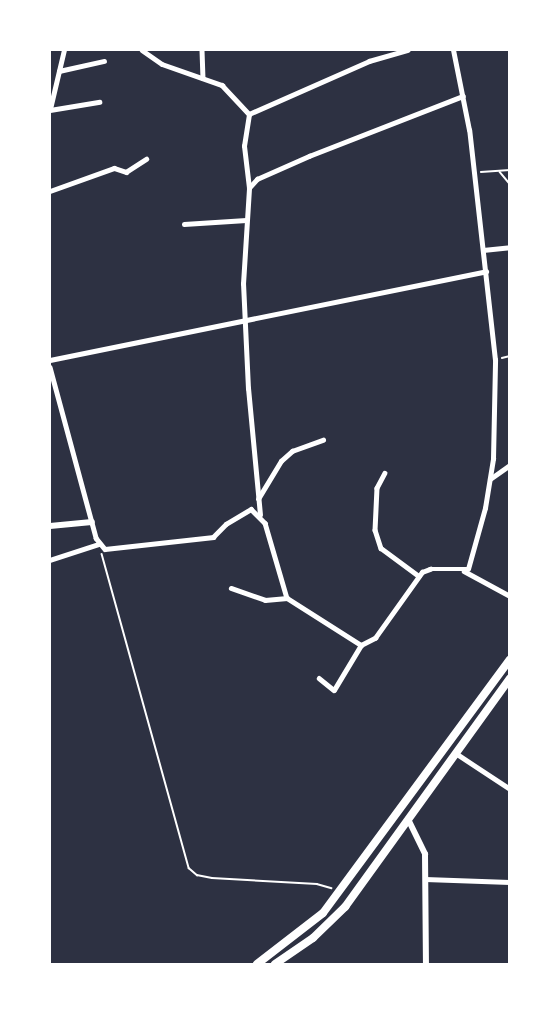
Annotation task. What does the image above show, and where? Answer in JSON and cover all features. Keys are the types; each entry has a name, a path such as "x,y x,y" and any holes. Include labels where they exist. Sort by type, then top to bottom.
{"main road":[{"path":"257,964 313,923 339,894 510,659"},
{"path":"275,964 313,939 345,907 510,678"}],"street":[{"path":"64,50 50,109 99,102"},
{"path":"142,50 162,64 228,89 249,114 244,146 249,188 246,220 245,319 258,499 260,514 287,598"},
{"path":"202,50 202,78"},
{"path":"249,114 369,61 407,50"},
{"path":"453,50 463,96 474,173 495,360 490,479 469,566 464,572"},
{"path":"59,71 104,61"},
{"path":"249,188 257,179 319,152 463,96"},
{"path":"50,191 114,168 126,172 146,159"},
{"path":"184,224 246,220"},
{"path":"483,250 510,247"},
{"path":"50,360 486,271"},
{"path":"50,367 99,544 110,550 209,538 248,508 260,514"},
{"path":"258,499 286,456 323,440"},
{"path":"490,479 510,465"},
{"path":"385,473 377,488 375,530 381,548 419,576"},
{"path":"50,526 92,522"},
{"path":"50,560 99,544"},
{"path":"318,678 334,690 361,645 375,638 419,576 430,569 464,572 510,596"},
{"path":"231,588 265,600 287,598 361,645"},
{"path":"457,754 510,789"},
{"path":"408,819 423,847 426,964"},
{"path":"425,879 510,882"}],"path":[{"path":"474,173 510,170"},
{"path":"499,171 510,184"},
{"path":"495,360 510,356"},
{"path":"99,544 189,868 212,879 317,884 339,894"}]}
